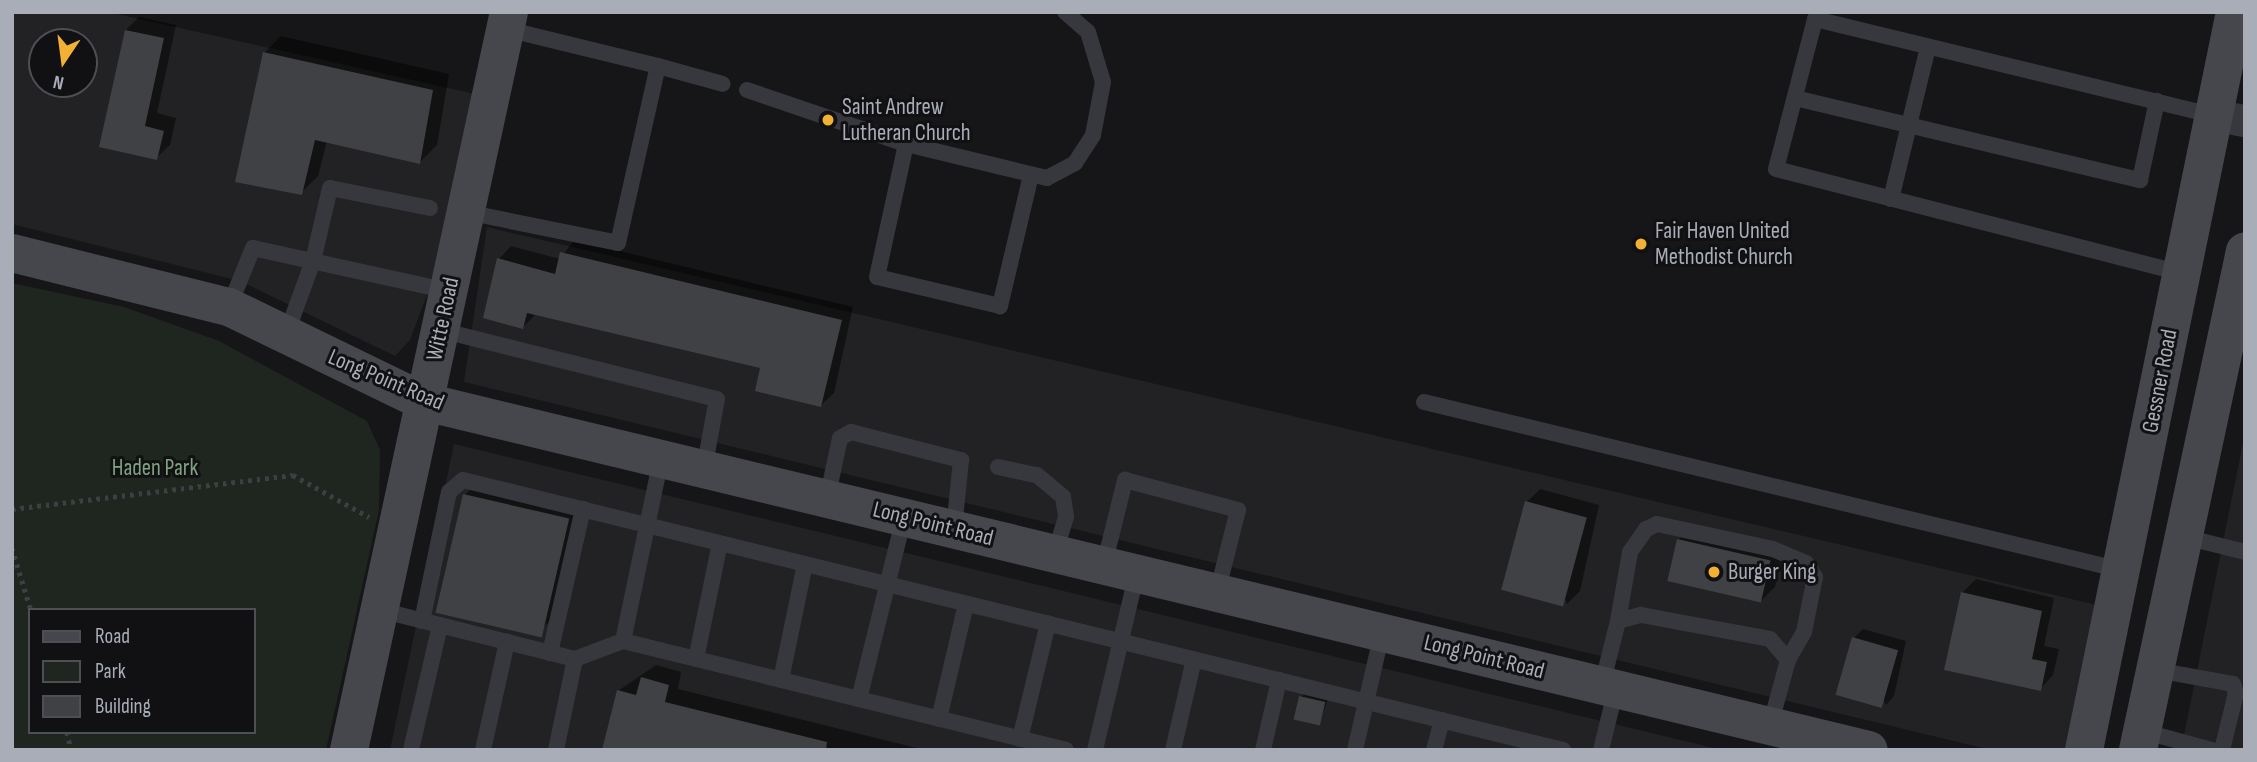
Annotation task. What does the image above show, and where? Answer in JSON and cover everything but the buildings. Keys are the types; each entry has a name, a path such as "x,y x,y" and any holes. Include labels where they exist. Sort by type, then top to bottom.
{"main road":[{"name":"Gessner Road","path":"2084,750 2123,570 2181,273 2229,118 2235,12"},
{"name":"Witte Road","path":"349,750 449,291 448,210 507,21"},
{"name":"Long Point Road","path":"12,253 229,307 425,402 1770,726 1808,743 1869,750"},
{"path":"2140,741 2185,537 2237,327 2244,262"}],"lane":[{"path":"747,90 906,144 1047,178 1075,163 1103,103 1101,57 1088,32 1065,12"},
{"path":"2181,273 1776,169 1815,19 2229,118"},
{"path":"507,21 723,84"},
{"path":"1891,199 1928,47"},
{"path":"286,335 313,261 330,188 618,243 658,66"},
{"path":"1795,98 2140,180 2157,102"},
{"path":"906,144 875,273 881,279 1000,306 1031,175"},
{"path":"229,307 253,248 449,291"},
{"path":"440,330 717,399 704,469"},
{"path":"1424,402 2123,570"},
{"path":"828,499 841,438 851,432 961,460 954,529"},
{"path":"623,641 661,459"},
{"path":"998,467 1037,475 1063,497 1066,517 1055,554"},
{"path":"422,621 449,492 463,480 1366,701 1441,720 1516,744 1563,750"},
{"path":"1095,750 1121,641 1125,480 1238,510 1217,593"},
{"path":"550,653 583,509"},
{"path":"859,699 904,517"},
{"path":"1601,750 1630,552 1646,528 1657,524 1773,549 1806,563 1815,577 1804,632 1788,660 1770,726"},
{"path":"2185,537 2245,551"},
{"path":"695,659 720,543"},
{"path":"780,680 806,564"},
{"path":"939,719 966,604"},
{"path":"380,610 575,659 623,641 1066,750"},
{"path":"1618,621 1641,615 1770,639 1788,660"},
{"path":"1020,739 1048,623"},
{"path":"411,750 440,625"},
{"path":"1355,750 1382,632"},
{"path":"483,750 506,642"},
{"path":"556,750 575,659"},
{"path":"1173,750 1194,659"},
{"path":"2156,670 2233,684 2236,693 2222,750"},
{"path":"1263,750 1279,680"},
{"path":"1434,750 1441,720"},
{"path":"2140,741 2212,750"}],"path":[{"path":"12,509 293,475 396,532"},
{"path":"12,548 30,608"}],"shaded area":[{"path":"12,12 108,12 475,94 444,250 410,340 395,356 240,281 12,224"},
{"path":"487,227 2097,605 2065,750 1991,750 464,382"},
{"path":"2245,433 2245,750 2181,750"},
{"path":"454,444 1722,750 390,750"}],"green space":[{"name":"Haden Park","path":"12,283 124,307 219,341 367,421 380,450 379,510 326,750 12,750"}],"place":[{"name":"Saint Andrew Lutheran Church","path":"828,120"},
{"name":"Fair Haven United Methodist Church","path":"1641,244"},
{"name":"Burger King","path":"1714,572"}]}
